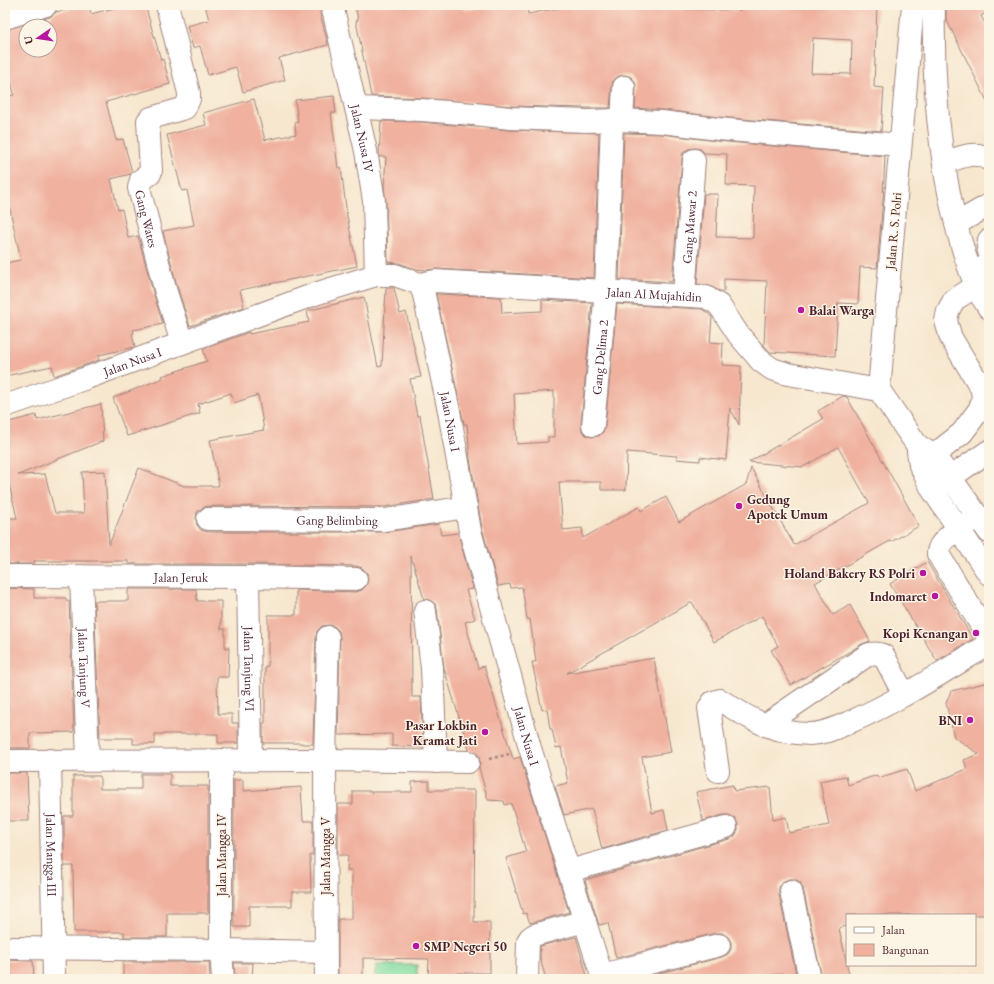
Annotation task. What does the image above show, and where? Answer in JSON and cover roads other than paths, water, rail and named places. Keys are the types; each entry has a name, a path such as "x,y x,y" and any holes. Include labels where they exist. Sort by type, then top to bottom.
{"street":[{"path":"5,18 46,5"},
{"name":"Gang Wates","path":"167,5 189,93 189,99 185,108 151,118 148,121 152,170 150,174 140,180 139,188 165,289 182,343"},
{"name":"Jalan Nusa IV","path":"332,5 366,151 374,201 376,275"},
{"name":"Jalan R. S. Polri","path":"879,390 913,5"},
{"path":"934,5 933,31 936,102 944,163 956,224 979,274 989,308"},
{"name":"Gang Delima 2","path":"593,425 606,290 617,120 624,87"},
{"path":"356,108 428,110 510,118 662,122 718,129 900,145"},
{"path":"944,163 971,155 983,156 989,160"},
{"name":"Gang Mawar 2","path":"684,295 694,160"},
{"path":"956,224 989,204"},
{"path":"989,240 989,251"},
{"path":"924,456 962,433 979,410 983,400 982,389 951,338 946,321 948,311 954,300 979,274"},
{"name":"Jalan Nusa I","path":"5,406 318,293 376,275 395,275 420,284 424,295 448,411 470,531 530,748 602,977"},
{"name":"Jalan Al Mujahidin","path":"420,284 435,281 706,297 719,305 738,334 761,361 772,369 788,374 879,390"},
{"path":"879,390 924,456 950,477 984,524 960,529 941,543 938,554 989,638"},
{"path":"932,489 989,452"},
{"path":"924,456 932,489 989,574"},
{"name":"Gang Belimbing","path":"208,519 385,520 466,507"},
{"name":"Jalan Jeruk","path":"5,576 356,579"},
{"name":"Jalan Tanjung V","path":"81,576 88,760"},
{"name":"Jalan Tanjung VI","path":"248,577 251,760"},
{"path":"424,611 432,668 436,762"},
{"name":"Jalan Mangga V","path":"326,979 324,760 328,637"},
{"path":"718,771 709,708 713,702 720,700 748,718 765,725 798,734 820,734 867,714 904,695 989,644"},
{"path":"765,725 872,653 884,656 904,695"},
{"name":"Jalan Mangga III","path":"50,760 54,979"},
{"name":"Jalan Mangga IV","path":"221,760 221,950 223,979"},
{"path":"5,761 324,760 468,762"},
{"path":"569,871 726,827"},
{"path":"791,891 810,979"},
{"path":"528,979 528,941 530,938 534,935 585,921"},
{"path":"602,977 719,945"},
{"path":"5,948 325,952"}],"place":[{"name":"Balai Warga","path":"801,310"},
{"name":"Gedung Apotek Umum","path":"739,506"},
{"name":"Holand Bakery RS Polri","path":"923,573"},
{"name":"Indomaret","path":"935,596"},
{"name":"Kopi Kenangan","path":"976,633"},
{"name":"BNI","path":"970,720"},
{"name":"Pasar Lokbin Kramat Jati","path":"485,732"},
{"name":"SMP Negeri 50","path":"416,946"}]}
